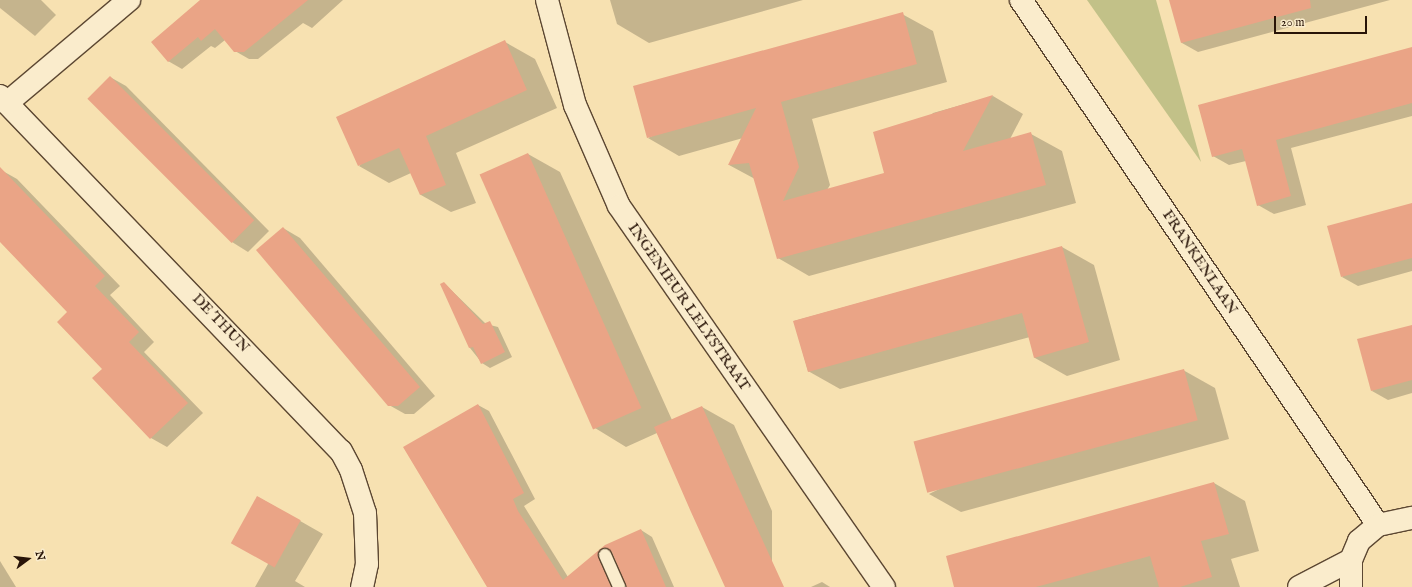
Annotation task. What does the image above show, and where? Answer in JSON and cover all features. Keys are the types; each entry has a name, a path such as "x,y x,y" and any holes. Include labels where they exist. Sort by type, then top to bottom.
{"street":[{"path":"3,100 129,0"},
{"name":"INGENIEUR LELYSTRAAT","path":"547,0 575,105 619,206 884,587"},
{"name":"FRANKENLAAN","path":"1021,0 1378,525"},
{"name":"DE THUN","path":"3,100 341,451 365,513 366,564 362,587"},
{"path":"1351,587 1351,560 1359,541 1378,525 1412,518"},
{"path":"1299,587 1351,560"}],"lane":[{"path":"605,555 619,587"}],"shaded area":[{"path":"1087,0 1156,0 1201,162"}],"building":[{"path":"200,0 308,0 244,52 234,52 215,29 201,41 198,37 168,62 151,42"},
{"path":"1169,0 1310,0 1311,8 1181,43"},
{"path":"903,12 917,64 781,102 799,167 783,201 884,173 873,132 993,95 963,151 1031,132 1046,185 777,259 749,163 728,165 756,108 647,138 633,86"},
{"path":"505,40 527,90 426,136 446,185 420,195 399,148 358,166 336,117"},
{"path":"1412,47 1412,103 1276,140 1291,196 1257,206 1242,149 1212,157 1198,105"},
{"path":"110,76 254,220 232,243 87,99"},
{"path":"528,153 641,408 593,429 480,175"},
{"path":"0,167 105,276 95,286 139,332 129,342 188,403 150,439 92,378 102,369 57,322 67,312 0,242"},
{"path":"1412,203 1412,258 1341,277 1327,226"},
{"path":"283,227 420,387 398,406 388,406 256,250"},
{"path":"1062,246 1089,342 1034,358 1022,313 808,372 793,321"},
{"path":"444,282 483,324 490,321 505,352 481,364 473,347 469,348 440,284"},
{"path":"1412,325 1412,380 1371,391 1357,339"},
{"path":"1184,369 1198,420 927,493 914,441"},
{"path":"478,404 524,493 513,499 518,511 563,580 605,545 641,529 666,587 626,587 612,552 605,548 598,555 611,587 487,587 403,447"},
{"path":"702,406 784,587 725,587 691,512 654,427"},
{"path":"1214,482 1229,534 1201,541 1212,577 1180,587 1159,587 1150,556 1036,587 954,587 946,556"},
{"path":"257,496 301,520 275,567 231,543"}]}
